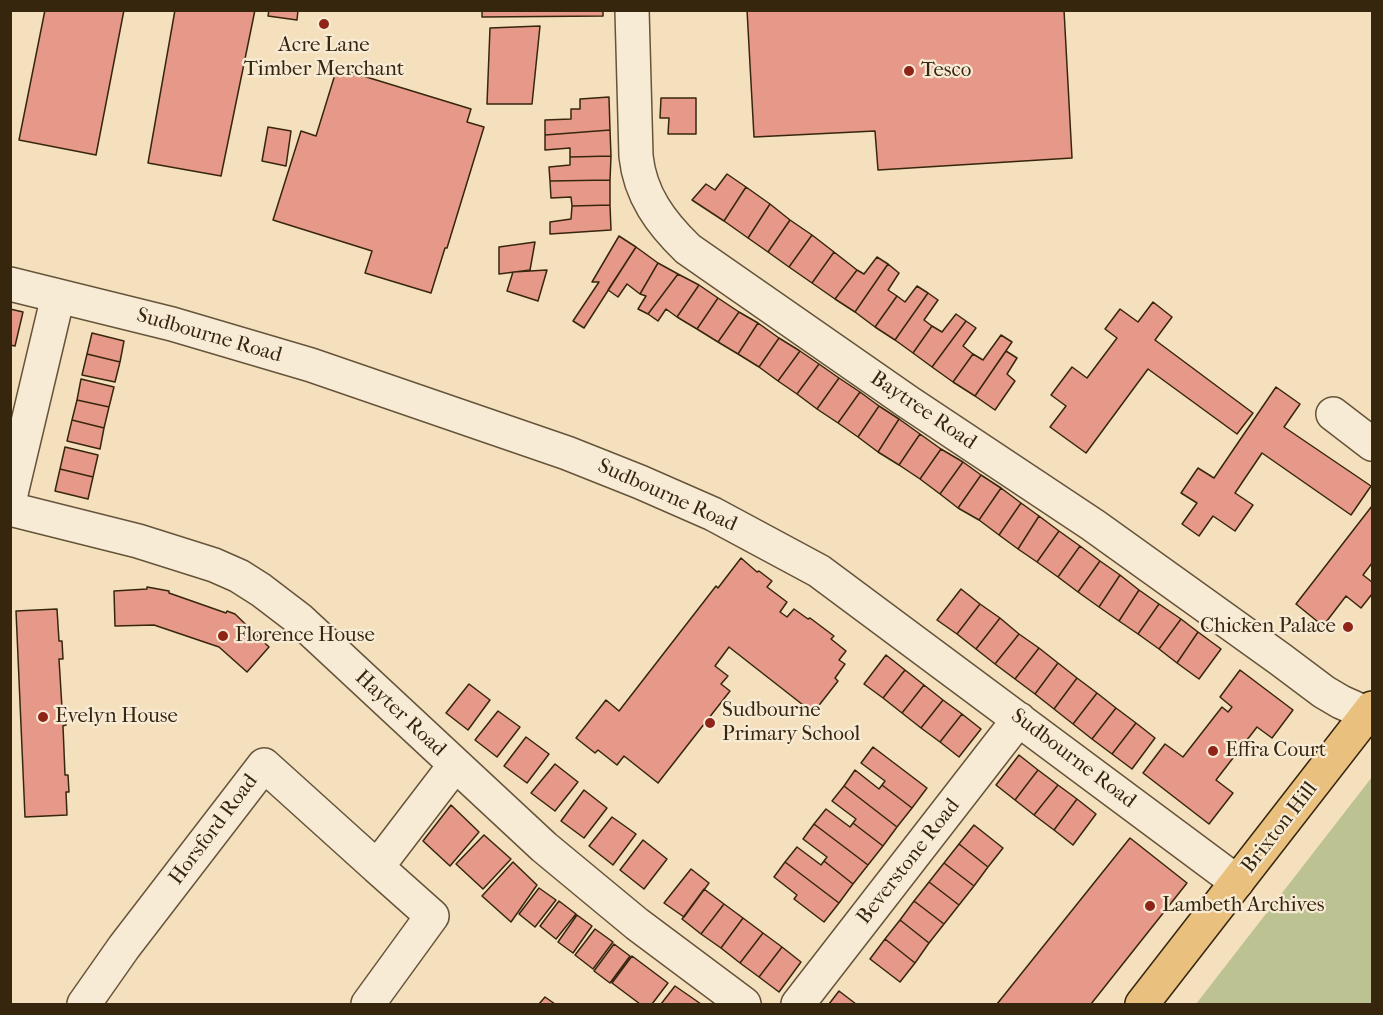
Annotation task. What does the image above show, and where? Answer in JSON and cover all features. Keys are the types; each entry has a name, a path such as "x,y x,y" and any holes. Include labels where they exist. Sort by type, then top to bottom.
{"highway":[{"name":"Brixton Hill","path":"1142,1005 1370,711"}],"street":[{"name":"Baytree Road","path":"632,10 638,175 654,211 668,230 688,249 908,402 1094,525 1341,702 1370,711"},
{"name":"Sudbourne Road","path":"10,284 172,324 311,365 567,453 712,514 819,571 1237,882"},
{"path":"10,498 58,296"},
{"path":"1333,414 1372,444"},
{"name":"Hayter Road","path":"10,509 166,549 214,565 239,576 261,590 299,619 544,847 629,917 744,1005"},
{"name":"Beverstone Road","path":"798,1005 1019,718"},
{"name":"Horsford Road","path":"84,1005 124,947 264,765 377,867"},
{"path":"368,1005 432,916 377,867 455,765"}],"green space":[{"path":"1372,777 1371,1004 1196,1004"}],"building":[{"path":"45,10 124,10 96,155 19,140"},
{"path":"175,10 255,10 221,176 148,163"},
{"path":"269,10 298,10 297,20 268,16"},
{"path":"482,10 603,10 603,16 482,17"},
{"name":"Tesco","path":"747,10 1064,10 1072,158 878,170 875,131 754,137"},
{"path":"540,26 532,104 487,104 490,28"},
{"path":"337,68 471,109 467,122 484,127 431,293 365,273 372,251 273,220 301,131 316,136"},
{"path":"609,97 610,130 545,135 545,120 571,119 571,109 580,109 580,99"},
{"path":"661,98 696,98 696,134 668,134 669,118 660,118"},
{"path":"268,127 291,131 286,166 262,161"},
{"path":"610,130 611,156 570,157 570,148 545,150 545,135"},
{"path":"611,156 610,180 550,181 549,167 570,165 570,157"},
{"path":"727,174 746,187 724,221 692,200 706,184 715,190"},
{"path":"610,180 610,205 572,206 571,197 551,198 550,181"},
{"path":"746,187 770,204 748,238 724,221"},
{"path":"770,204 790,220 768,252 748,238"},
{"path":"610,205 611,230 550,234 550,222 571,219 572,206"},
{"path":"790,220 812,235 789,267 768,252"},
{"path":"812,235 834,252 812,283 789,267"},
{"path":"619,236 636,247 584,328 573,321 599,282 592,282"},
{"path":"535,242 530,270 499,274 499,247"},
{"path":"636,247 658,263 640,294 627,284 618,297 608,290"},
{"path":"834,252 857,270 835,299 812,283"},
{"path":"877,257 888,264 855,312 835,299 857,270 864,274"},
{"path":"658,263 678,274 648,314 638,309 646,296 640,294"},
{"path":"888,264 899,273 888,290 897,296 875,327 855,312"},
{"path":"547,270 538,301 507,291 513,272"},
{"path":"678,274 699,285 677,317 666,309 658,321 648,314"},
{"path":"699,285 718,298 697,329 677,317"},
{"path":"917,286 928,293 895,340 875,327 897,296 905,302"},
{"path":"928,293 938,300 924,320 932,326 913,353 895,340"},
{"path":"718,298 739,312 718,342 697,329"},
{"path":"1153,302 1172,317 1155,340 1253,413 1237,434 1148,369 1086,453 1050,427 1066,406 1051,395 1072,367 1087,378 1117,338 1105,329 1120,309 1138,322"},
{"path":"10,309 23,312 15,346 10,345"},
{"path":"739,312 758,323 738,354 718,342"},
{"path":"956,314 966,321 932,367 913,353 932,326 942,332"},
{"path":"966,321 976,328 963,346 973,354 953,382 932,367"},
{"path":"758,323 779,338 759,367 738,354"},
{"path":"92,333 124,341 120,362 87,354"},
{"path":"1001,335 1012,342 975,396 953,382 973,354 983,360"},
{"path":"779,338 800,351 778,381 759,367"},
{"path":"800,351 819,364 797,394 778,381"},
{"path":"1006,351 1017,358 1007,374 1015,381 995,410 975,396"},
{"path":"87,354 120,362 115,382 82,375"},
{"path":"819,364 839,378 817,409 797,394"},
{"path":"839,378 860,392 838,423 817,409"},
{"path":"81,379 114,387 109,407 77,400"},
{"path":"1276,387 1300,404 1284,427 1371,486 1351,515 1262,453 1235,493 1253,505 1235,531 1213,516 1199,536 1182,524 1197,503 1181,493 1198,468 1214,478"},
{"path":"860,392 879,406 858,437 838,423"},
{"path":"77,400 109,407 104,428 72,420"},
{"path":"879,406 899,419 878,452 858,437"},
{"path":"899,419 920,434 899,465 878,452"},
{"path":"72,420 104,428 100,449 67,441"},
{"path":"920,434 941,449 920,479 899,465"},
{"path":"65,447 98,455 93,477 60,469"},
{"path":"941,449 963,462 940,494 920,479"},
{"path":"963,462 981,475 958,508 940,494"},
{"path":"60,469 93,477 88,499 55,491"},
{"path":"981,475 1001,488 979,520 958,508"},
{"path":"1001,488 1021,503 999,535 979,520"},
{"path":"1021,503 1039,516 1018,549 999,535"},
{"path":"1372,506 1372,563 1363,575 1372,582 1372,594 1361,608 1346,596 1323,626 1296,604"},
{"path":"1039,516 1059,531 1037,562 1018,549"},
{"path":"1059,531 1080,546 1058,577 1037,562"},
{"path":"1080,546 1100,561 1078,592 1058,577"},
{"path":"741,558 772,581 767,587 787,602 780,612 787,617 794,609 808,619 810,618 834,636 831,639 846,651 839,660 845,664 835,678 838,681 820,704 812,712 729,647 715,666 728,676 721,684 730,691 658,783 624,756 617,765 598,750 595,753 576,738 606,700 619,711 716,586 718,588"},
{"path":"1100,561 1120,575 1099,607 1078,592"},
{"path":"1120,575 1139,590 1119,621 1099,607"},
{"name":"Florence House","path":"147,587 169,591 169,593 226,613 227,611 235,614 269,647 247,672 219,647 154,625 115,626 114,591 147,589"},
{"path":"961,589 980,604 957,634 937,620"},
{"path":"1139,590 1159,604 1138,634 1119,621"},
{"path":"980,604 1000,618 976,649 957,634"},
{"path":"1159,604 1181,619 1159,649 1138,634"},
{"name":"Evelyn House","path":"57,609 59,641 62,641 63,659 59,659 62,708 65,708 66,725 63,726 65,775 68,775 69,792 66,792 67,815 25,817 16,611"},
{"path":"1000,618 1019,634 995,664 976,649"},
{"path":"1181,619 1198,632 1177,663 1159,649"},
{"path":"1198,632 1221,649 1199,679 1177,663"},
{"path":"1019,634 1039,648 1015,679 995,664"},
{"path":"1039,648 1058,663 1035,694 1015,679"},
{"path":"886,655 905,670 883,698 864,684"},
{"path":"1058,663 1077,678 1054,709 1035,694"},
{"path":"905,670 924,685 902,713 883,698"},
{"name":"Effra Court","path":"1240,670 1293,710 1272,738 1257,727 1216,780 1233,793 1209,824 1143,773 1165,744 1183,757 1222,707 1228,712 1232,707 1220,697"},
{"path":"1077,678 1097,693 1073,724 1054,709"},
{"path":"469,684 490,700 468,730 446,713"},
{"path":"924,685 943,700 921,728 902,713"},
{"path":"1097,693 1116,708 1092,739 1073,724"},
{"path":"943,700 962,714 940,742 921,728"},
{"path":"1116,708 1136,723 1112,754 1092,739"},
{"path":"498,711 520,727 497,757 475,740"},
{"path":"962,714 981,729 959,757 940,742"},
{"path":"1136,723 1155,738 1132,769 1112,754"},
{"path":"526,737 549,754 527,783 504,766"},
{"path":"873,747 927,788 912,808 882,785 885,781 861,763"},
{"path":"1019,755 1038,770 1015,800 996,785"},
{"path":"555,764 578,782 555,811 531,793"},
{"path":"855,770 879,789 882,785 912,808 897,827 844,786"},
{"path":"1038,770 1058,785 1034,815 1015,800"},
{"path":"1058,785 1077,799 1054,830 1034,815"},
{"path":"844,786 897,827 883,846 853,823 856,819 832,801"},
{"path":"584,790 607,808 584,838 561,821"},
{"path":"1077,799 1096,814 1073,845 1054,830"},
{"path":"451,805 479,832 450,866 423,841"},
{"path":"826,809 850,827 853,823 883,846 868,865 814,824"},
{"path":"612,817 636,834 613,865 589,846"},
{"path":"814,824 868,865 853,884 824,861 827,857 803,839"},
{"path":"974,825 1003,848 988,867 959,844"},
{"path":"484,835 511,859 483,889 456,864"},
{"path":"1130,838 1187,883 1091,1004 997,1004"},
{"path":"643,840 667,859 644,889 620,870"},
{"path":"959,844 988,867 974,886 944,863"},
{"path":"797,847 821,865 824,861 853,884 839,903 785,862"},
{"path":"513,862 537,885 511,922 482,896"},
{"path":"785,862 839,903 824,922 794,899 797,895 774,877"},
{"path":"944,863 974,886 959,905 929,882"},
{"path":"691,869 709,883 684,917 664,903"},
{"path":"929,882 959,905 944,924 914,901"},
{"path":"539,888 556,900 535,927 519,914"},
{"path":"704,889 724,904 701,934 682,919"},
{"path":"559,901 576,914 556,939 540,926"},
{"path":"914,901 944,924 929,943 900,920"},
{"path":"724,904 743,918 721,948 701,934"},
{"path":"577,915 592,926 573,953 558,942"},
{"path":"743,918 763,933 740,963 721,948"},
{"path":"900,920 929,943 915,963 885,939"},
{"path":"595,929 613,942 593,969 575,955"},
{"path":"763,933 782,947 759,977 740,963"},
{"path":"885,939 915,963 900,982 870,959"},
{"path":"614,944 630,956 610,983 594,971"},
{"path":"782,947 801,962 779,992 759,977"},
{"path":"632,956 668,983 652,1004 640,1004 612,983"},
{"path":"675,986 701,1004 661,1004"},
{"path":"839,991 856,1004 829,1004"},
{"path":"545,997 555,1004 539,1004"}],"place":[{"name":"Acre Lane Timber Merchant","path":"324,24"},
{"name":"Tesco","path":"909,71"},
{"name":"Chicken Palace","path":"1348,627"},
{"name":"Florence House","path":"223,636"},
{"name":"Evelyn House","path":"43,717"},
{"name":"Sudbourne Primary School","path":"710,723"},
{"name":"Effra Court","path":"1213,751"},
{"name":"Lambeth Archives","path":"1150,906"}]}
